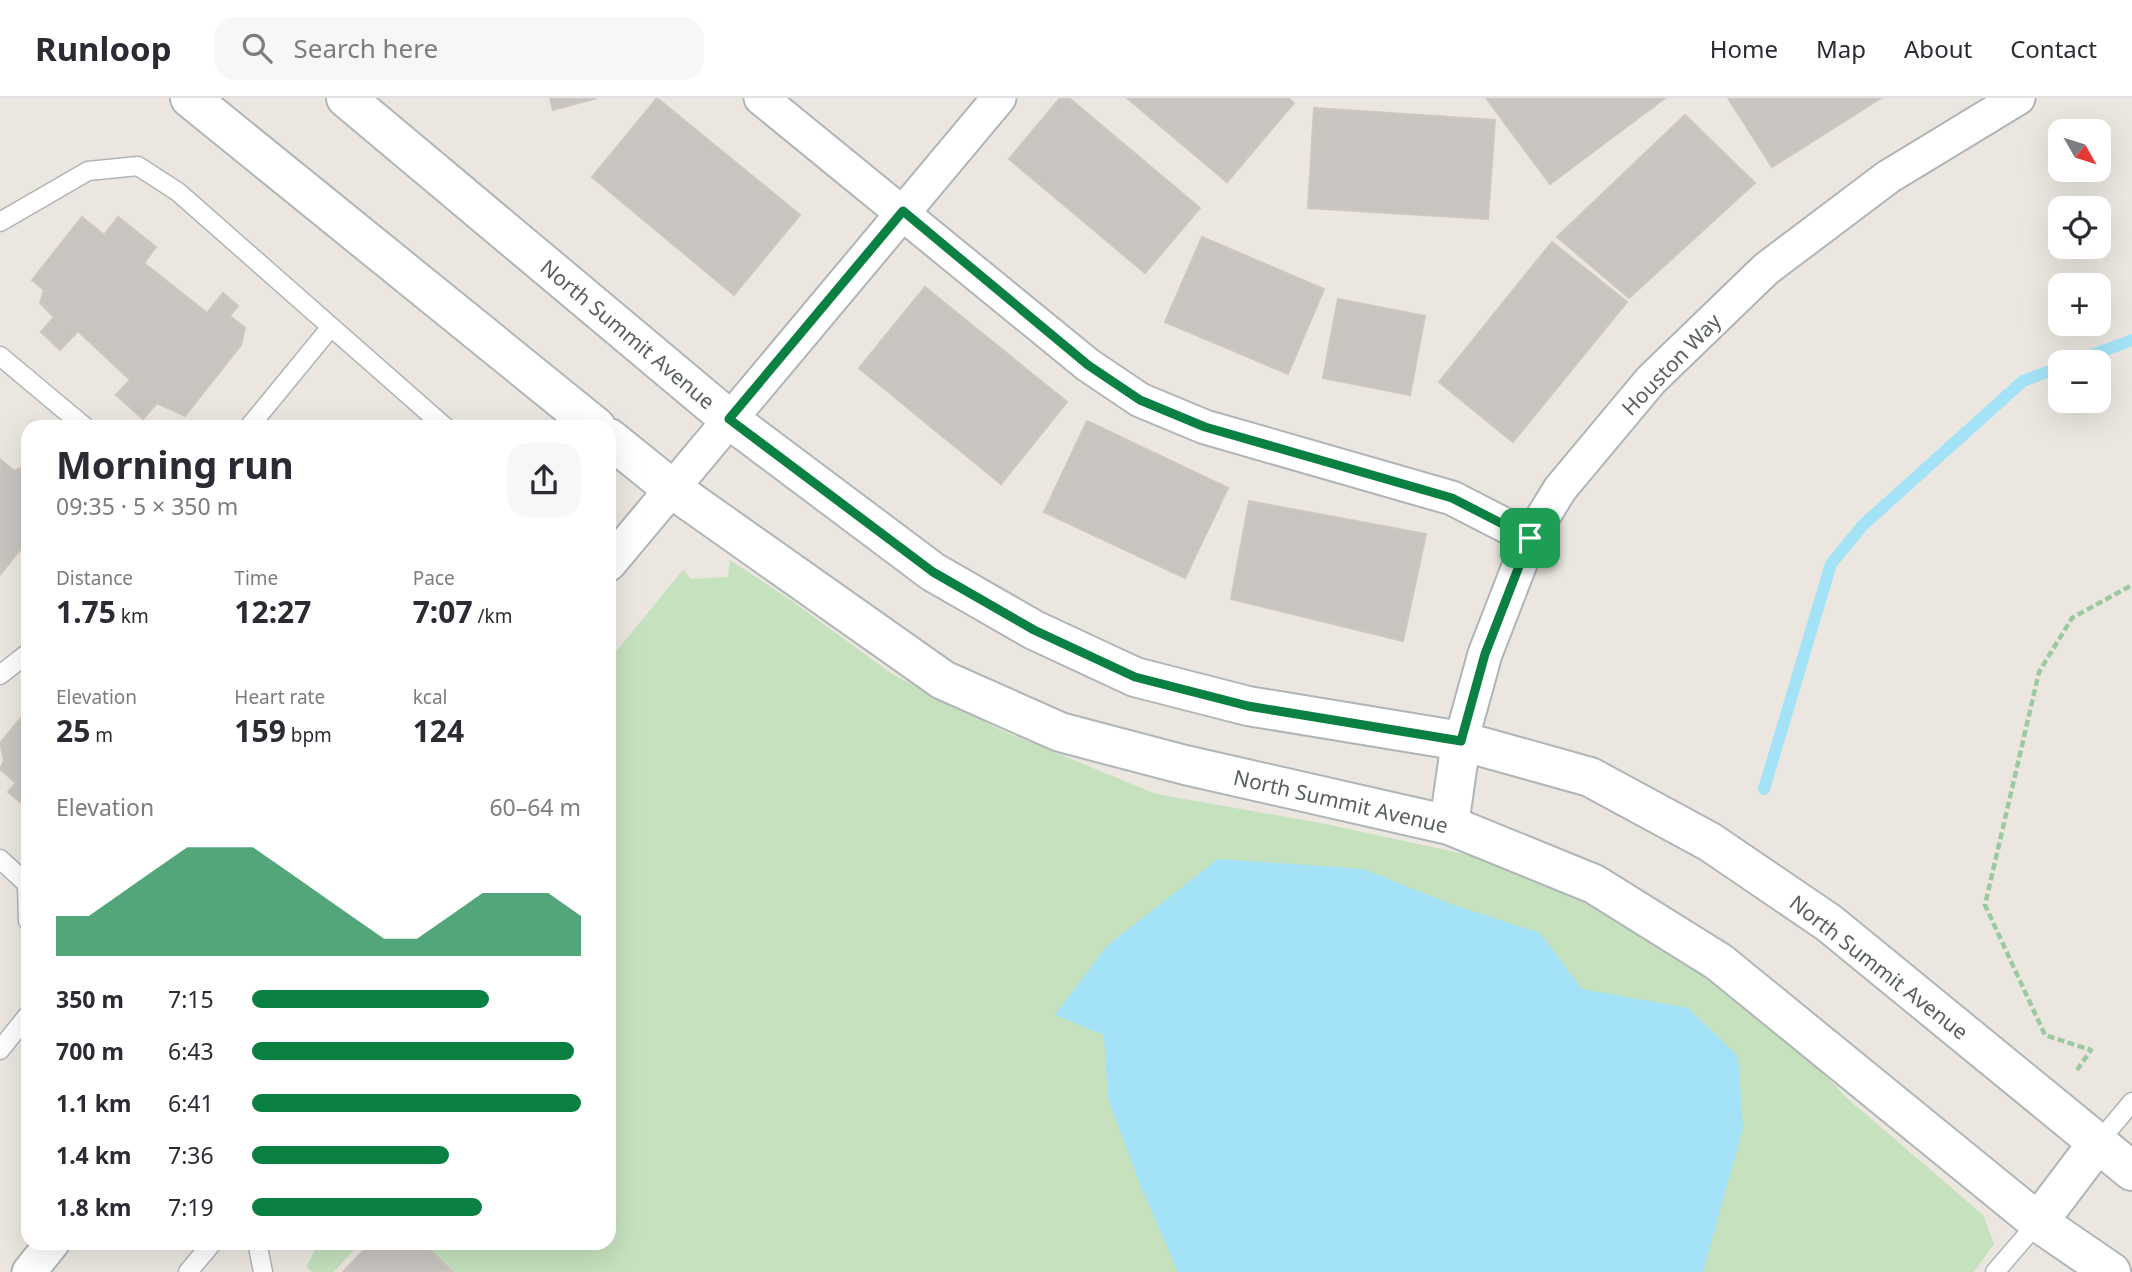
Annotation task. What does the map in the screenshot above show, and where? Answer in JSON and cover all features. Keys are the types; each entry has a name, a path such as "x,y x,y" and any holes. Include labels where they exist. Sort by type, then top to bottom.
{"main road":[{"path":"190,98 587,420"},
{"name":"North Summit Avenue","path":"346,98 729,419 933,572 1034,630 1135,677 1248,706 1461,741 1590,778 1710,842 1829,923 2132,1171"},
{"name":"North Summit Avenue","path":"616,444 671,488 943,680 1049,727 1185,765 1449,825 1594,884 1719,961 2038,1222 2111,1272"},
{"path":"1449,825 1461,741"},
{"path":"2038,1222 2097,1144"}],"street":[{"path":"761,98 903,211 1088,365 1140,400 1205,427 1452,498 1530,538"},
{"path":"616,555 999,98"},
{"name":"Houston Way","path":"1461,741 1485,654 1530,538 1560,489 1651,380 1766,269 1888,177 2002,102"},
{"path":"29,1272 47,1250"}],"lane":[{"path":"0,222 88,171 138,166 178,192 436,420"},
{"path":"255,420 331,327"},
{"path":"0,356 77,420"},
{"path":"0,675 21,658"},
{"path":"0,859 21,878"},
{"path":"0,1050 21,1024"},
{"path":"2097,1144 2132,1102"},
{"path":"1994,1272 2038,1222"},
{"path":"188,1272 206,1250"},
{"path":"259,1250 263,1272"}],"path":[{"path":"2077,1070 2091,1051 2046,1035 1985,905 2039,672 2072,618 2132,585"}],"green space":[{"path":"730,560 792,601 892,674 1003,731 1156,794 1326,824 1473,856 1587,903 1671,947 1763,1012 1849,1100 1983,1215 1994,1244 1974,1272 448,1272 423,1250 616,1250 616,651 683,570 691,579 728,577"},
{"path":"315,1250 354,1250 334,1272 312,1272 306,1267"}],"water":[{"path":"1218,859 1363,869 1451,904 1540,933 1582,989 1688,1008 1738,1056 1743,1128 1703,1272 1178,1272 1139,1182 1108,1098 1104,1035 1055,1015 1107,946"}],"building":[{"path":"550,98 597,98 553,110"},
{"path":"657,98 800,215 734,295 592,177"},
{"path":"1060,98 1069,98 1200,208 1145,273 1009,159"},
{"path":"1127,98 1288,98 1294,103 1227,182"},
{"path":"1486,98 1665,98 1550,184"},
{"path":"1728,98 1881,98 1772,167"},
{"path":"1314,108 1495,120 1488,219 1308,208"},
{"path":"1685,115 1755,183 1629,298 1557,237"},
{"path":"82,217 104,235 118,217 156,247 144,263 207,313 223,293 238,306 230,316 245,328 241,345 185,416 157,403 143,419 116,395 130,380 78,331 60,350 41,332 54,317 40,303 44,290 32,280"},
{"path":"1202,237 1324,289 1288,374 1165,322"},
{"path":"1552,242 1627,302 1513,442 1439,382"},
{"path":"925,287 1067,402 1001,484 859,368"},
{"path":"1338,299 1425,316 1410,395 1323,378"},
{"path":"1087,421 1228,488 1185,578 1044,512"},
{"path":"0,459 14,471 21,468 21,549 0,575"},
{"path":"1249,501 1426,534 1403,641 1231,599"},
{"path":"21,718 21,803 8,792 16,783 0,769 4,761 0,743"},
{"path":"364,1250 430,1250 453,1272 343,1272"}],"waterway":[{"path":"2105,350 2132,340"},
{"path":"1764,789 1831,564 1863,525 2023,381 2048,372"}],"route":[{"path":"903,211 1088,365 1140,400 1205,427 1407,482 1483,512 1530,538 1485,654 1461,741 1248,706 1135,677 1034,630 933,572 729,419 903,211"}]}
